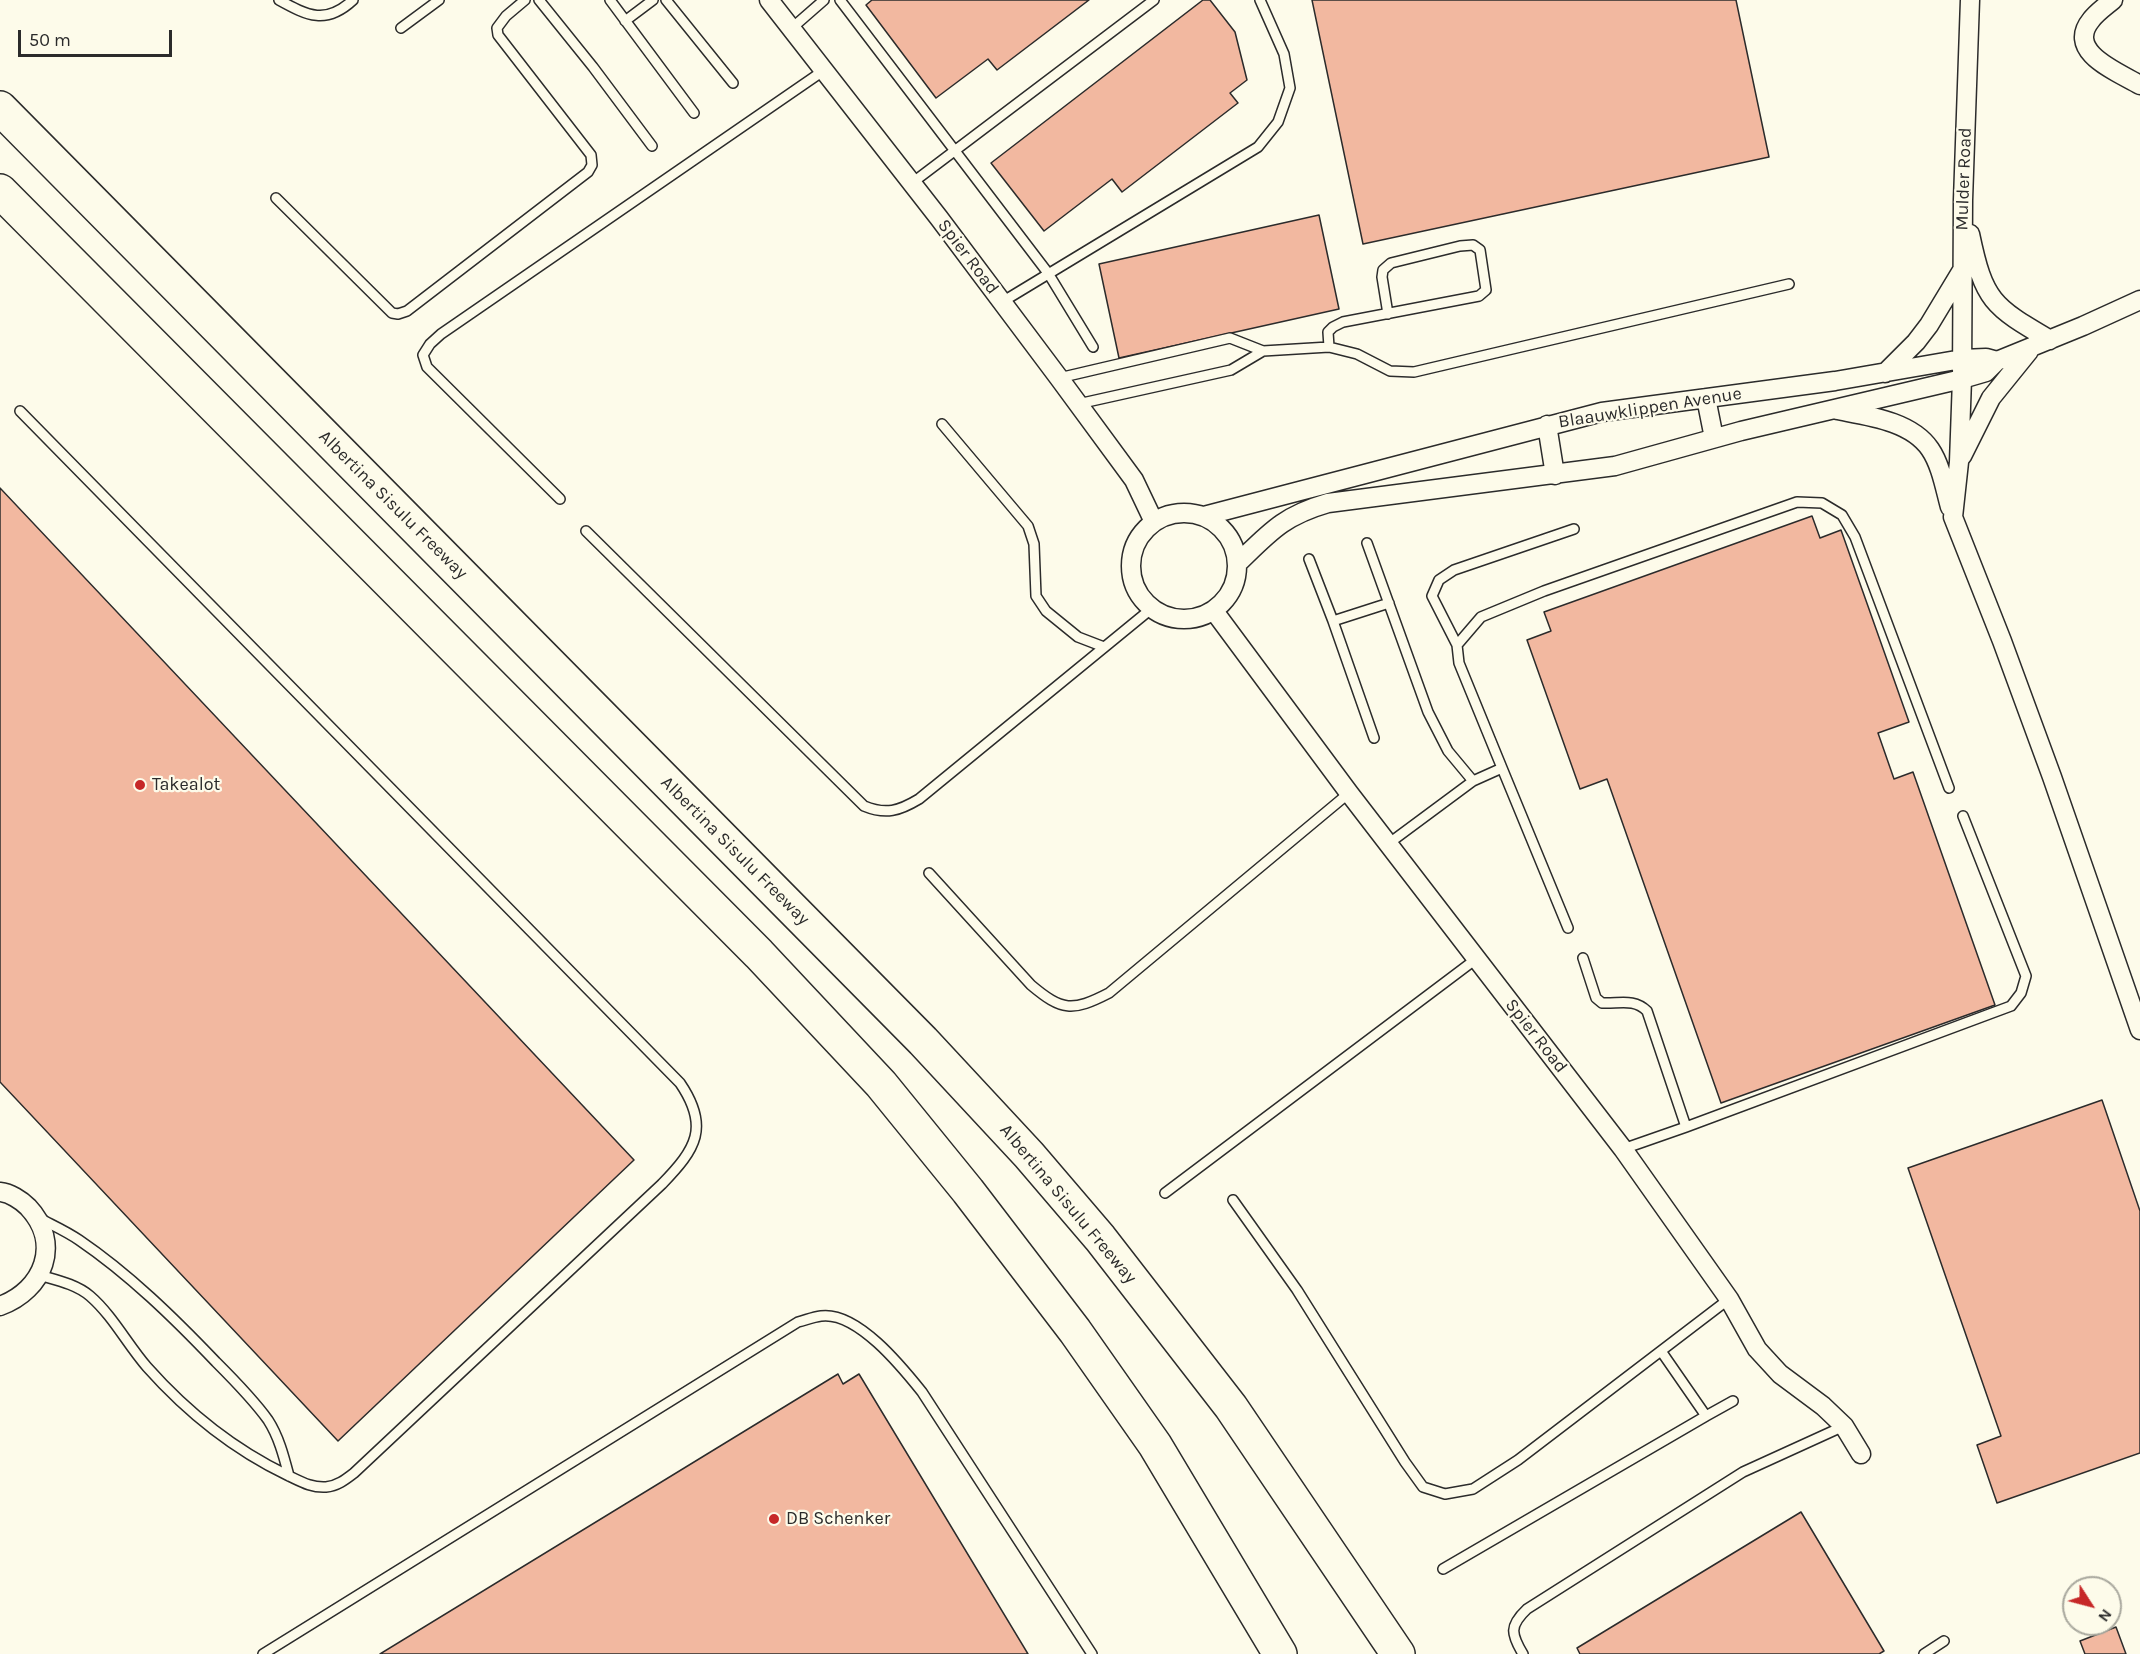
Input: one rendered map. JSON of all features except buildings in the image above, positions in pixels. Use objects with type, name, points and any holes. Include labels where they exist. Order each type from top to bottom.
[{"type":"highway","name":"Albertina Sisulu Freeway","points":[[0,108],[923,1041],[1029,1155],[1100,1238],[1231,1407],[1398,1654]]},
{"type":"highway","points":[[0,191],[710,904],[881,1084],[968,1191],[1054,1303],[1129,1407],[1155,1445],[1280,1654]]},
{"type":"street","name":"Spier Road","points":[[769,0],[912,183],[1059,378],[1134,480],[1154,522]]},
{"type":"street","name":"Mulder Road","points":[[1953,517],[1959,462],[1962,379],[1963,200],[1970,0]]},
{"type":"street","points":[[2112,0],[2090,20],[2083,35],[2086,47],[2094,58],[2140,85]]},
{"type":"street","points":[[1963,200],[1977,269],[1994,302],[2011,317],[2050,340]]},
{"type":"street","points":[[1885,373],[1929,326],[1962,270]]},
{"type":"street","name":"Blaauwklippen Avenue","points":[[1238,563],[1281,522],[1304,510],[1328,503],[1615,466],[1713,438],[1986,372],[1996,361],[2140,300]]},
{"type":"street","points":[[1959,462],[1991,398],[2032,347]]},
{"type":"street","name":"Blaauwklippen Avenue","points":[[1204,516],[1602,412],[1885,373],[1962,359],[1986,358],[1996,361]]},
{"type":"street","points":[[1706,398],[1713,438]]},
{"type":"street","points":[[1830,409],[1894,424],[1914,434],[1930,449],[1939,468],[1953,517],[2052,777],[2140,1030]]},
{"type":"street","points":[[1547,425],[1555,475]]},
{"type":"street","points":[[1187,513],[1204,516],[1228,535],[1235,548],[1238,563],[1237,577],[1224,602],[1214,611],[1198,618],[1182,620],[1165,617],[1151,609],[1139,597],[1132,581],[1131,564],[1134,548],[1142,533],[1154,522],[1170,514],[1187,513]]},
{"type":"street","name":"Spier Road","points":[[1214,611],[1349,793],[1623,1149],[1729,1299],[1757,1349],[1780,1374],[1823,1406],[1844,1426],[1861,1454]]},
{"type":"street","points":[[0,1192],[23,1202],[37,1216],[44,1235],[45,1255],[39,1275],[29,1289],[15,1300],[0,1306]]},
{"type":"lane","points":[[279,0],[311,15],[324,16],[337,13],[353,0]]},
{"type":"lane","points":[[401,28],[439,0]]},
{"type":"lane","points":[[276,198],[392,313],[398,314],[588,172],[592,165],[591,155],[498,35],[497,28],[501,21],[525,0]]},
{"type":"lane","points":[[539,0],[652,146]]},
{"type":"lane","points":[[610,0],[694,113]]},
{"type":"lane","points":[[625,21],[653,0]]},
{"type":"lane","points":[[666,0],[734,83]]},
{"type":"lane","points":[[792,28],[825,0]]},
{"type":"lane","points":[[840,0],[1048,273],[1093,347]]},
{"type":"lane","points":[[912,183],[1154,0]]},
{"type":"lane","points":[[1002,302],[1258,147],[1278,122],[1290,88],[1284,54],[1260,0]]},
{"type":"lane","points":[[560,499],[428,367],[423,355],[430,344],[441,334],[823,71]]},
{"type":"lane","points":[[1329,347],[1328,332],[1343,322],[1389,314],[1479,296],[1486,290],[1480,250],[1473,245],[1460,246],[1391,263],[1383,270],[1382,277],[1389,314]]},
{"type":"lane","points":[[1059,378],[1230,338],[1263,351],[1329,347],[1357,354],[1390,371],[1414,372],[1789,284]]},
{"type":"lane","points":[[1078,404],[1231,370],[1263,351]]},
{"type":"lane","points":[[20,411],[680,1083],[690,1097],[697,1115],[697,1130],[691,1147],[680,1165],[354,1473],[340,1483],[325,1487],[309,1486],[259,1461],[231,1443],[203,1422],[147,1366],[106,1311],[88,1294],[68,1284],[39,1275]]},
{"type":"lane","points":[[942,424],[1028,526],[1034,544],[1036,596],[1046,610],[1078,637],[1104,647]]},
{"type":"lane","points":[[1456,645],[1481,617],[1544,591],[1797,502],[1822,503],[1842,515],[1855,537],[1948,789]]},
{"type":"lane","points":[[1568,928],[1459,663],[1456,645],[1432,596],[1439,580],[1454,570],[1574,529]]},
{"type":"lane","points":[[586,531],[864,806],[877,812],[892,811],[907,806],[919,798],[1151,609]]},
{"type":"lane","points":[[1367,543],[1428,712],[1448,751],[1473,781]]},
{"type":"lane","points":[[1309,559],[1374,738]]},
{"type":"lane","points":[[1332,621],[1389,603]]},
{"type":"lane","points":[[1388,844],[1473,781],[1502,768]]},
{"type":"lane","points":[[929,873],[1031,985],[1061,1006],[1077,1006],[1109,993],[1349,793]]},
{"type":"lane","points":[[1623,1149],[1686,1128],[2011,1006],[2021,993],[2026,976],[1963,816]]},
{"type":"lane","points":[[1583,958],[1596,998],[1602,1003],[1634,1002],[1647,1011],[1686,1128]]},
{"type":"lane","points":[[1165,1192],[1476,959]]},
{"type":"lane","points":[[1233,1200],[1297,1290],[1423,1487],[1445,1494],[1473,1489],[1518,1460],[1729,1299]]},
{"type":"lane","points":[[37,1216],[78,1240],[118,1270],[162,1308],[245,1391],[269,1421],[279,1442],[289,1476]]},
{"type":"lane","points":[[262,1654],[798,1322],[823,1315],[846,1321],[876,1341],[899,1362],[922,1392],[1092,1654]]},
{"type":"lane","points":[[1661,1351],[1706,1416]]},
{"type":"lane","points":[[1443,1569],[1733,1401]]},
{"type":"lane","points":[[1522,1654],[1512,1632],[1514,1624],[1527,1609],[1743,1472],[1844,1426]]},
{"type":"lane","points":[[1924,1654],[1944,1641]]},
{"type":"place","name":"Takealot","points":[[140,785]]},
{"type":"place","name":"DB Schenker","points":[[774,1519]]}]
